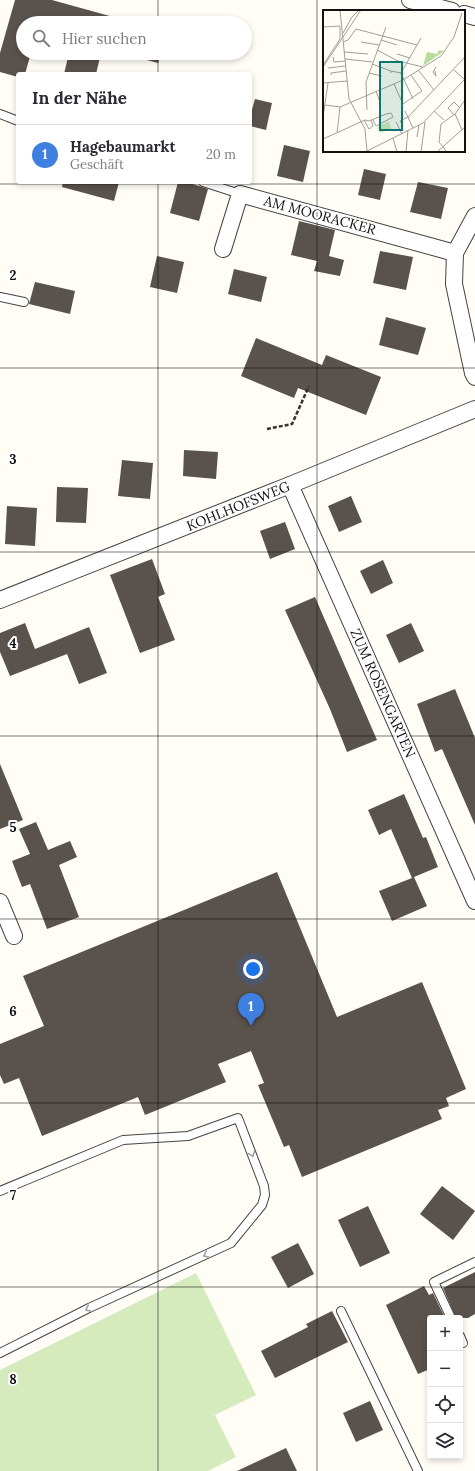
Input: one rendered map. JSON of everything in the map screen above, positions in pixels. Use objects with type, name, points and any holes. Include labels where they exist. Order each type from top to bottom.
[{"type":"street","points":[[410,0],[448,10]]},
{"type":"street","points":[[465,14],[475,17]]},
{"type":"street","points":[[223,249],[240,194]]},
{"type":"street","name":"AM MOORACKER","points":[[240,194],[455,253]]},
{"type":"street","points":[[475,216],[455,253],[454,284],[475,377]]},
{"type":"street","name":"KOHLHOFSWEG","points":[[0,600],[290,485],[475,409]]},
{"type":"street","name":"ZUM ROSENGARTEN","points":[[290,485],[475,901]]},
{"type":"street","points":[[0,902],[14,936]]},
{"type":"lane","points":[[0,114],[16,120]]},
{"type":"lane","points":[[209,184],[240,194]]},
{"type":"lane","points":[[0,297],[24,302]]},
{"type":"lane","points":[[0,1191],[123,1140],[188,1136],[238,1118],[264,1186],[265,1195],[262,1205],[231,1243],[89,1308],[0,1353]]},
{"type":"lane","points":[[450,1315],[434,1282],[475,1262]]},
{"type":"lane","points":[[341,1311],[418,1471]]},
{"type":"path","points":[[267,429],[292,424],[309,386]]},
{"type":"green space","points":[[196,1273],[256,1395],[215,1415],[236,1457],[208,1471],[0,1471],[0,1370]]},
{"type":"building","points":[[15,0],[52,0],[110,16],[16,16],[16,60],[29,60],[26,72],[16,72],[16,76],[0,72],[0,53]]},
{"type":"building","points":[[67,60],[99,60],[96,72],[64,72]]},
{"type":"building","points":[[147,60],[159,60],[158,63]]},
{"type":"building","points":[[255,99],[272,103],[266,130],[252,126],[252,110]]},
{"type":"building","points":[[284,145],[310,151],[303,182],[277,176]]},
{"type":"building","points":[[364,169],[386,174],[380,200],[358,195]]},
{"type":"building","points":[[418,182],[448,188],[441,219],[410,212]]},
{"type":"building","points":[[63,184],[118,184],[114,201],[62,187]]},
{"type":"building","points":[[177,184],[193,184],[208,189],[199,221],[170,213]]},
{"type":"building","points":[[299,221],[335,230],[329,256],[344,260],[340,276],[314,271],[317,261],[291,255]]},
{"type":"building","points":[[380,251],[413,257],[406,290],[373,283]]},
{"type":"building","points":[[157,256],[184,262],[177,293],[150,287]]},
{"type":"building","points":[[234,269],[267,277],[261,302],[228,294]]},
{"type":"building","points":[[35,282],[75,291],[70,314],[29,304]]},
{"type":"building","points":[[386,317],[426,328],[418,355],[379,345]]},
{"type":"building","points":[[256,338],[322,365],[326,355],[381,377],[366,415],[298,388],[294,398],[241,376]]},
{"type":"building","points":[[184,450],[218,452],[216,479],[183,476]]},
{"type":"building","points":[[122,460],[153,463],[150,499],[118,496]]},
{"type":"building","points":[[57,487],[88,488],[86,523],[56,522]]},
{"type":"building","points":[[351,496],[362,522],[339,532],[328,506]]},
{"type":"building","points":[[7,506],[37,508],[35,546],[5,544]]},
{"type":"building","points":[[285,522],[295,549],[270,559],[260,531]]},
{"type":"building","points":[[152,559],[165,594],[158,597],[175,640],[140,653],[110,575]]},
{"type":"building","points":[[383,560],[393,583],[371,594],[360,571]]},
{"type":"building","points":[[315,597],[377,740],[347,752],[330,709],[285,610]]},
{"type":"building","points":[[25,623],[35,649],[89,627],[107,673],[79,684],[67,654],[10,676],[0,652],[0,633]]},
{"type":"building","points":[[411,623],[424,651],[399,663],[386,635]]},
{"type":"building","points":[[455,689],[475,738],[475,825],[442,749],[435,752],[417,704]]},
{"type":"building","points":[[0,764],[23,820],[0,829]]},
{"type":"building","points":[[404,794],[423,838],[426,837],[438,867],[414,877],[427,906],[392,921],[379,891],[412,878],[391,829],[379,835],[368,810]]},
{"type":"building","points":[[36,822],[48,850],[70,841],[77,857],[59,865],[79,917],[47,929],[30,884],[22,887],[12,861],[30,854],[19,829]]},
{"type":"building","points":[[277,872],[337,1017],[422,982],[466,1089],[446,1098],[449,1106],[438,1110],[442,1119],[302,1177],[289,1145],[284,1147],[258,1085],[264,1083],[251,1051],[218,1064],[226,1082],[145,1115],[138,1097],[42,1136],[19,1078],[4,1084],[0,1075],[0,1044],[44,1026],[23,976]]},
{"type":"building","points":[[442,1186],[475,1211],[453,1240],[420,1214]]},
{"type":"building","points":[[368,1206],[390,1253],[360,1267],[338,1220]]},
{"type":"building","points":[[298,1243],[314,1274],[288,1288],[271,1257]]},
{"type":"building","points":[[475,1272],[475,1314],[468,1318],[463,1318],[463,1315],[455,1315],[443,1288]]},
{"type":"building","points":[[424,1286],[429,1295],[433,1293],[444,1315],[427,1315],[427,1370],[418,1374],[386,1305]]},
{"type":"building","points":[[332,1311],[348,1342],[275,1378],[261,1351],[308,1327],[306,1324]]},
{"type":"building","points":[[370,1401],[383,1430],[356,1442],[343,1413]]},
{"type":"building","points":[[286,1448],[297,1471],[237,1471]]},
{"type":"place","name":"Hagebaumarkt","points":[[251,1026]]}]
